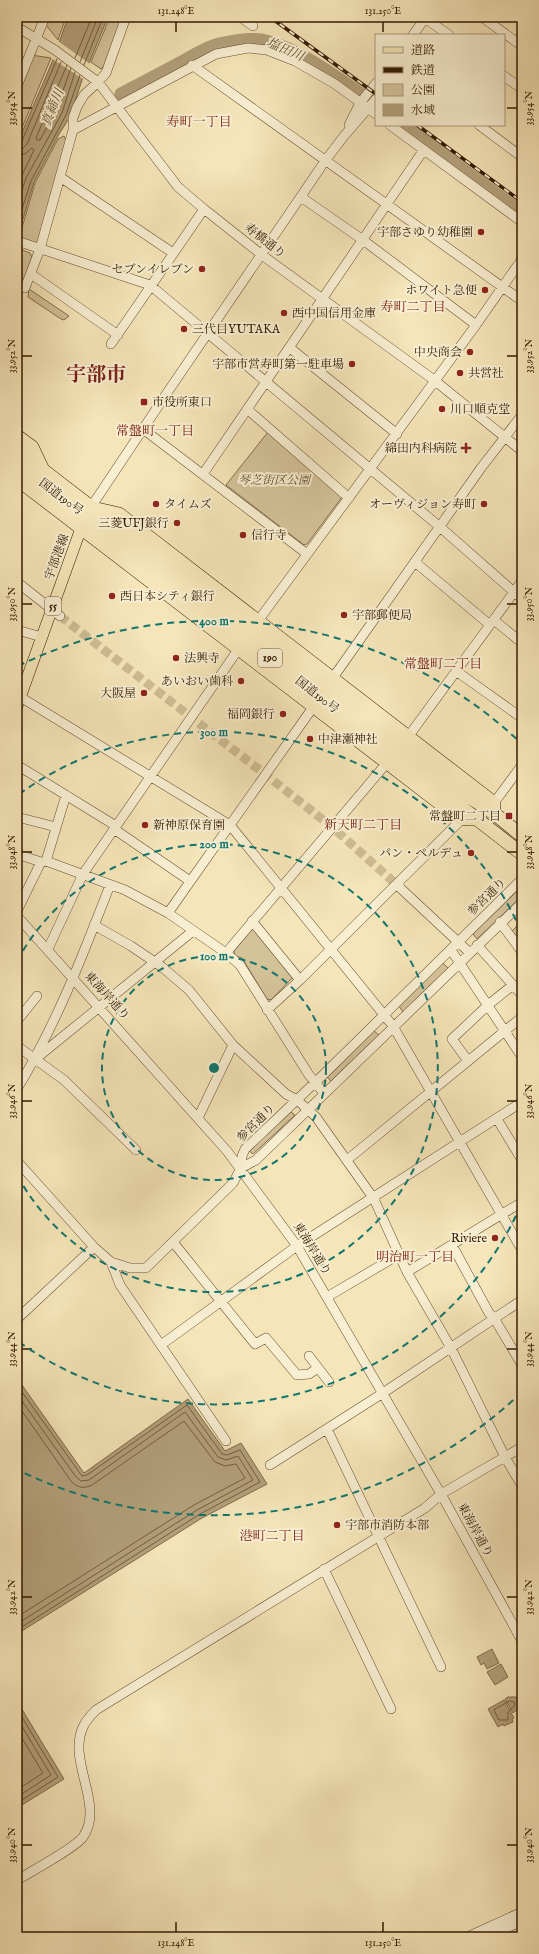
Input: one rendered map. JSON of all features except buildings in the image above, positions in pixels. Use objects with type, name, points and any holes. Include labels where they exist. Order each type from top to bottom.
[{"type":"highway","points":[[17,436],[32,447],[43,470]]},
{"type":"highway","name":"国道190号","points":[[17,450],[43,470],[86,517]]},
{"type":"highway","name":"国道190号","points":[[17,463],[86,517],[249,635],[397,750],[480,804],[494,809],[522,836]]},
{"type":"highway","points":[[17,479],[86,517],[249,635],[397,750],[494,809]]},
{"type":"highway","name":"国道190号","points":[[397,750],[462,813],[477,818],[522,854]]},
{"type":"main road","name":"宇部港線","points":[[18,699],[42,637],[56,613],[86,517]]},
{"type":"street","points":[[17,86],[45,17]]},
{"type":"street","points":[[26,288],[40,249],[73,130],[73,118],[77,107],[84,95],[106,73],[126,17]]},
{"type":"street","points":[[240,17],[253,26]]},
{"type":"street","points":[[414,34],[426,17],[448,34]]},
{"type":"street","points":[[482,17],[522,46]]},
{"type":"street","name":"寿橋通り","points":[[17,27],[55,50],[98,82],[178,187],[204,209],[262,255],[434,380],[522,451]]},
{"type":"street","points":[[73,130],[192,65],[216,54],[248,48],[267,50],[295,61],[373,105],[344,136]]},
{"type":"street","points":[[192,65],[522,301]]},
{"type":"street","points":[[505,77],[522,89]]},
{"type":"street","points":[[86,517],[208,333],[344,136],[363,99],[375,83]]},
{"type":"street","points":[[391,126],[423,151],[522,222]]},
{"type":"street","points":[[480,126],[522,157]]},
{"type":"street","points":[[203,474],[423,151]]},
{"type":"street","points":[[60,177],[173,253]]},
{"type":"street","points":[[301,197],[363,240],[476,325]]},
{"type":"street","points":[[111,344],[150,285],[204,209]]},
{"type":"street","points":[[18,242],[150,285],[440,527],[522,599]]},
{"type":"street","points":[[48,949],[83,874],[115,827],[307,554],[476,325],[522,259]]},
{"type":"street","points":[[31,274],[118,335]]},
{"type":"street","points":[[290,348],[396,434]]},
{"type":"street","points":[[247,409],[349,498]]},
{"type":"street","points":[[168,912],[481,468],[522,415]]},
{"type":"street","points":[[143,429],[307,554]]},
{"type":"street","points":[[415,562],[492,622],[522,643]]},
{"type":"street","points":[[226,953],[397,750],[522,581]]},
{"type":"street","points":[[17,582],[56,613]]},
{"type":"street","points":[[17,630],[42,637]]},
{"type":"street","points":[[456,671],[522,718]]},
{"type":"street","points":[[18,699],[151,776],[230,825],[393,1026],[522,1250]]},
{"type":"street","points":[[17,764],[66,794],[115,827],[190,882]]},
{"type":"street","points":[[494,809],[522,764]]},
{"type":"street","points":[[17,911],[44,861],[66,794]]},
{"type":"street","points":[[267,1010],[300,980],[397,885],[462,813]]},
{"type":"street","points":[[17,817],[56,826]]},
{"type":"street","points":[[17,854],[44,861],[125,890],[168,912],[226,953],[240,965],[267,1010],[315,1083],[324,1093]]},
{"type":"street","name":"参宮通り","points":[[241,1168],[242,1156],[245,1148],[315,1083],[522,879]]},
{"type":"street","points":[[17,1089],[36,1058],[74,978],[110,885]]},
{"type":"street","points":[[397,885],[459,941],[470,953]]},
{"type":"street","points":[[17,1161],[94,1247],[111,1262],[130,1268],[146,1268],[233,1183],[241,1168],[256,1160],[393,1026],[460,963],[500,922],[522,903]]},
{"type":"street","name":"東海岸通り","points":[[17,916],[100,1007],[241,1168],[297,1246],[518,1626],[522,1641]]},
{"type":"street","points":[[252,921],[300,980]]},
{"type":"street","points":[[500,922],[522,952]]},
{"type":"street","points":[[94,925],[131,946],[162,967],[190,990],[233,1045],[286,1094],[297,1100],[316,1117],[374,1199],[408,1272],[451,1348],[505,1457],[522,1486]]},
{"type":"street","points":[[36,1058],[193,931]]},
{"type":"street","points":[[477,945],[522,995]]},
{"type":"street","points":[[451,950],[522,1057]]},
{"type":"street","points":[[468,1061],[452,1039],[512,985]]},
{"type":"street","points":[[17,1021],[37,996]]},
{"type":"street","points":[[347,1160],[522,1017]]},
{"type":"street","points":[[198,1118],[233,1045]]},
{"type":"street","points":[[17,1046],[36,1058],[64,1080],[136,1150]]},
{"type":"street","points":[[161,1345],[297,1246],[460,1144],[522,1102]]},
{"type":"street","points":[[497,1119],[522,1160]]},
{"type":"street","points":[[408,1272],[502,1216],[522,1202]]},
{"type":"street","points":[[173,1242],[255,1344],[266,1338],[297,1375],[309,1374],[318,1368]]},
{"type":"street","points":[[452,1245],[489,1313],[494,1318],[522,1365]]},
{"type":"street","points":[[17,1319],[94,1247]]},
{"type":"street","points":[[327,1297],[400,1254]]},
{"type":"street","points":[[111,1262],[120,1285],[226,1441]]},
{"type":"street","points":[[270,1465],[383,1393],[522,1300]]},
{"type":"street","points":[[309,1356],[329,1382]]},
{"type":"street","points":[[327,1429],[441,1666]]},
{"type":"street","points":[[17,1880],[71,1847],[83,1837],[88,1827],[90,1817],[89,1803],[79,1745],[83,1725],[96,1710],[425,1508],[441,1494],[522,1447]]},
{"type":"street","points":[[324,1569],[391,1709]]},
{"type":"street","points":[[467,1937],[522,1912]]},
{"type":"street","points":[[487,1937],[522,1921]]},
{"type":"green space","points":[[49,17],[66,17],[58,40],[46,25]]},
{"type":"green space","points":[[110,17],[122,17],[104,66],[101,69],[91,62]]},
{"type":"green space","points":[[31,55],[51,58],[17,140],[17,93]]},
{"type":"green space","points":[[64,136],[66,140],[39,241],[33,244],[19,238],[35,183],[58,139]]},
{"type":"green space","points":[[17,248],[30,253],[32,257],[17,299]]},
{"type":"green space","points":[[29,289],[69,316],[64,320],[61,319],[28,297]]},
{"type":"green space","name":"琴芝街区公園","points":[[268,432],[342,497],[307,544],[304,545],[226,485]]},
{"type":"green space","points":[[516,892],[521,897],[477,939],[473,934]]},
{"type":"green space","points":[[522,921],[522,949],[512,931]]},
{"type":"green space","points":[[253,928],[294,976],[271,1000],[267,999],[242,958],[235,956],[234,951]]},
{"type":"green space","points":[[443,963],[448,968],[403,1012],[399,1006]]},
{"type":"green space","points":[[374,1031],[379,1035],[331,1081],[326,1076]]},
{"type":"green space","points":[[291,1112],[295,1115],[253,1154],[249,1151]]},
{"type":"water","name":"真締川","points":[[68,17],[108,17],[82,80],[70,117],[59,134],[34,182],[17,239],[17,144],[53,60]]},
{"type":"water","points":[[17,1378],[84,1473],[188,1399],[225,1451],[241,1443],[267,1484],[202,1518],[17,1634]]},
{"type":"water","points":[[492,1649],[499,1663],[487,1669],[484,1663],[481,1665],[477,1657]]},
{"type":"water","points":[[501,1664],[508,1677],[495,1685],[487,1672]]},
{"type":"water","points":[[508,1697],[516,1697],[520,1704],[519,1708],[513,1713],[505,1699]]},
{"type":"water","points":[[504,1700],[514,1718],[512,1719],[513,1722],[504,1726],[503,1724],[498,1727],[488,1709]]},
{"type":"water","points":[[17,1701],[64,1779],[17,1808]]},
{"type":"pier","points":[[58,41],[90,64],[83,79],[51,58]]},
{"type":"waterway","name":"塩田川","points":[[121,94],[208,48],[234,41],[256,39],[275,44],[305,57],[375,104]]},
{"type":"waterway","name":"塩田川","points":[[404,126],[522,213]]},
{"type":"tunnel","points":[[60,616],[332,827],[397,885]]},
{"type":"railway","points":[[270,17],[375,93]]},
{"type":"railway","points":[[418,126],[522,202]]},
{"type":"place","name":"宇部さゆり幼稚園","points":[[481,232]]},
{"type":"place","name":"セブンイレブン","points":[[202,269]]},
{"type":"place","name":"ホワイト急便","points":[[485,290]]},
{"type":"place","name":"西中国信用金庫","points":[[284,313]]},
{"type":"place","name":"三代目YUTAKA","points":[[184,329]]},
{"type":"place","name":"中央商会","points":[[470,352]]},
{"type":"place","name":"宇部市営寿町第一駐車場","points":[[352,364]]},
{"type":"place","name":"共営社","points":[[460,373]]},
{"type":"place","name":"市役所東口","points":[[144,402]]},
{"type":"place","name":"川口順克堂","points":[[442,409]]},
{"type":"place","name":"綿田内科病院","points":[[466,448]]},
{"type":"place","name":"タイムズ","points":[[156,504]]},
{"type":"place","name":"オーヴィジョン寿町","points":[[484,504]]},
{"type":"place","name":"三菱UFJ銀行","points":[[177,523]]},
{"type":"place","name":"信行寺","points":[[243,535]]},
{"type":"place","name":"西日本シティ銀行","points":[[112,596]]},
{"type":"place","name":"宇部郵便局","points":[[344,615]]},
{"type":"place","name":"法興寺","points":[[176,658]]},
{"type":"place","name":"あいおい歯科","points":[[241,681]]},
{"type":"place","name":"大阪屋","points":[[144,693]]},
{"type":"place","name":"福岡銀行","points":[[283,714]]},
{"type":"place","name":"中津瀬神社","points":[[310,739]]},
{"type":"place","name":"常盤町二丁目","points":[[509,816]]},
{"type":"place","name":"新神原保育園","points":[[145,825]]},
{"type":"place","name":"パン・ペルデュ","points":[[471,853]]},
{"type":"place","name":"Riviere","points":[[495,1238]]},
{"type":"place","name":"宇部市消防本部","points":[[337,1525]]},
{"type":"district","name":"寿町一丁目","points":[[199,122]]},
{"type":"district","name":"寿町二丁目","points":[[413,307]]},
{"type":"district","name":"宇部市","points":[[96,375]]},
{"type":"district","name":"常盤町一丁目","points":[[155,431]]},
{"type":"district","name":"常盤町二丁目","points":[[443,664]]},
{"type":"district","name":"新天町二丁目","points":[[363,825]]},
{"type":"district","name":"明治町一丁目","points":[[415,1257]]},
{"type":"district","name":"港町二丁目","points":[[272,1536]]}]
